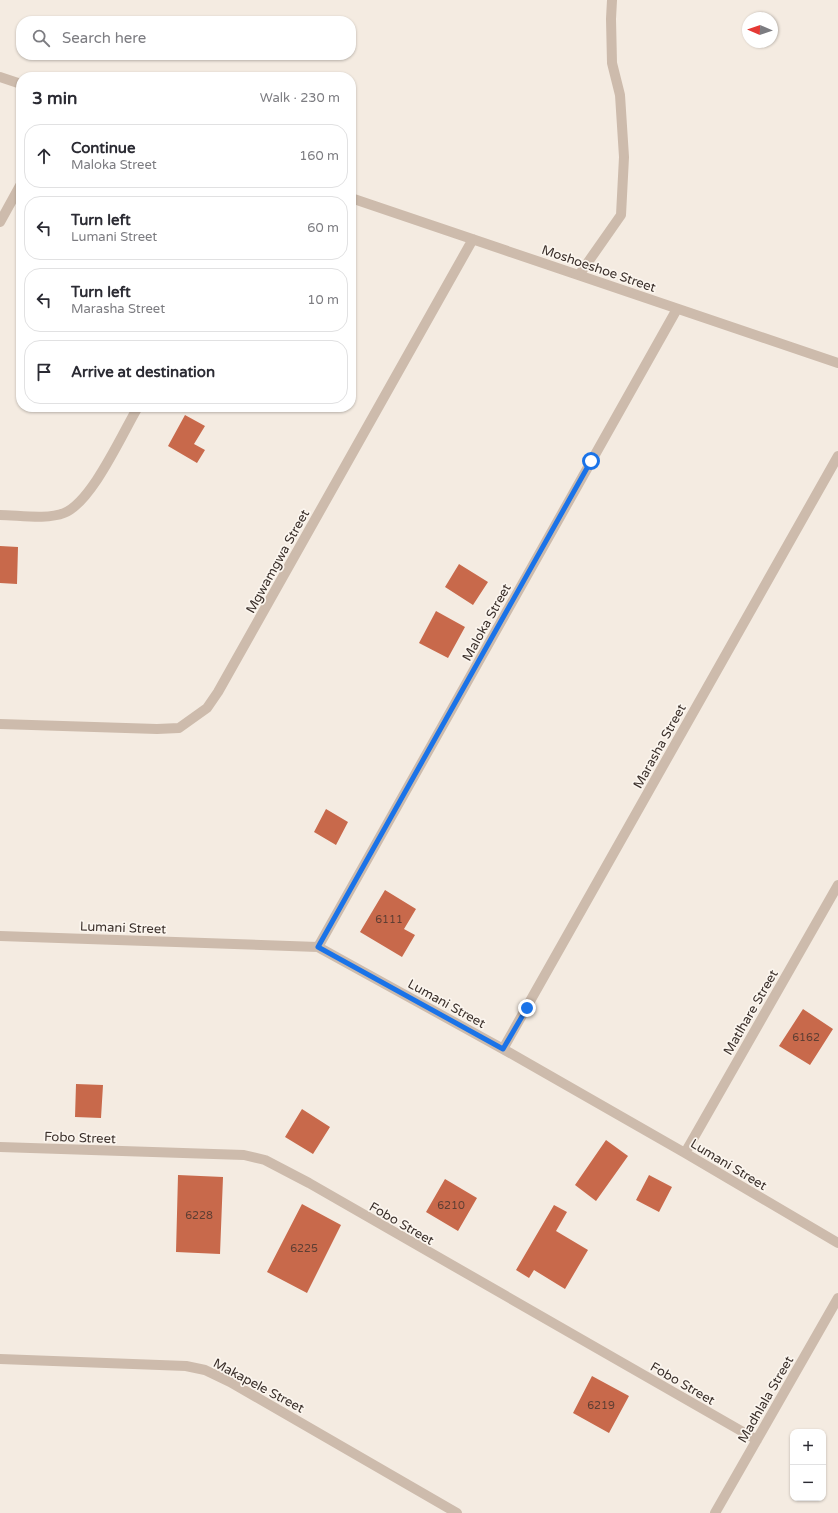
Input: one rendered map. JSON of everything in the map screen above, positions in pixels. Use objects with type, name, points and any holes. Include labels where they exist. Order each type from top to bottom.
[{"type":"street","points":[[579,275],[621,215],[624,157],[620,95],[612,63],[610,20],[612,0]]},
{"type":"street","points":[[0,77],[16,82]]},
{"type":"street","points":[[0,222],[16,193]]},
{"type":"street","name":"Moshoeshoe Street","points":[[356,200],[838,363]]},
{"type":"street","name":"Mgwamgwa Street","points":[[0,724],[157,729],[179,728],[206,708],[222,685],[473,239]]},
{"type":"street","name":"Maloka Street","points":[[318,947],[677,309]]},
{"type":"street","points":[[0,515],[51,516],[63,513],[73,508],[97,480],[135,412]]},
{"type":"street","name":"Marasha Street","points":[[503,1049],[838,456]]},
{"type":"street","name":"Matlhare Street","points":[[685,1153],[838,884]]},
{"type":"street","name":"Lumani Street","points":[[0,936],[318,947],[503,1049],[685,1153],[838,1243]]},
{"type":"street","name":"Fobo Street","points":[[0,1147],[244,1155],[265,1160],[309,1183],[757,1440]]},
{"type":"street","name":"Madhlala Street","points":[[715,1513],[838,1298]]},
{"type":"street","name":"Makapele Street","points":[[0,1359],[157,1364],[186,1366],[205,1370],[230,1382],[458,1513]]},
{"type":"building","points":[[185,415],[205,426],[194,444],[205,450],[197,463],[168,446]]},
{"type":"building","points":[[0,546],[18,547],[17,584],[0,583]]},
{"type":"building","points":[[459,564],[488,582],[473,605],[445,587]]},
{"type":"building","points":[[436,611],[465,627],[448,658],[419,643]]},
{"type":"building","points":[[326,809],[348,822],[336,845],[314,832]]},
{"type":"building","points":[[385,890],[416,909],[404,929],[415,935],[402,957],[360,932]]},
{"type":"building","points":[[803,1009],[833,1029],[810,1065],[779,1046]]},
{"type":"building","points":[[76,1084],[103,1085],[101,1118],[75,1117]]},
{"type":"building","points":[[302,1109],[330,1127],[313,1154],[285,1137]]},
{"type":"building","points":[[606,1140],[628,1156],[596,1201],[575,1185]]},
{"type":"building","points":[[178,1175],[223,1177],[220,1254],[176,1252]]},
{"type":"building","points":[[649,1175],[672,1187],[659,1212],[636,1200]]},
{"type":"building","points":[[445,1179],[477,1198],[458,1231],[426,1212]]},
{"type":"building","points":[[302,1204],[341,1225],[307,1293],[267,1272]]},
{"type":"building","points":[[554,1205],[567,1212],[556,1231],[588,1250],[565,1289],[534,1270],[529,1278],[516,1270]]},
{"type":"building","points":[[592,1376],[629,1396],[609,1433],[573,1413]]},
{"type":"route","points":[[527,1008],[503,1049],[318,947],[591,461]]}]
